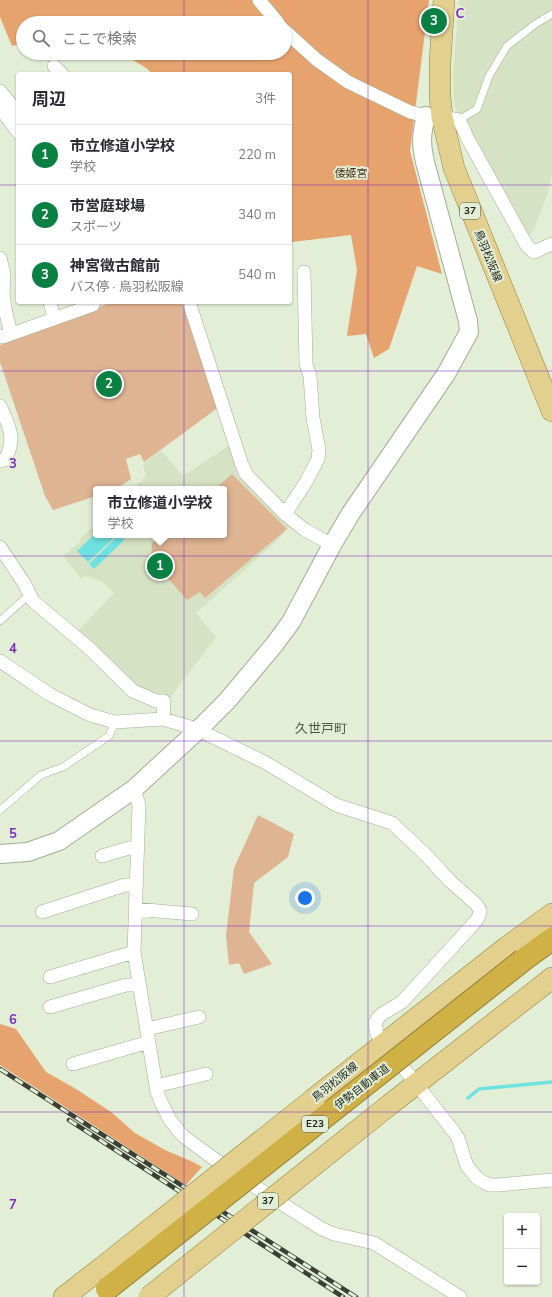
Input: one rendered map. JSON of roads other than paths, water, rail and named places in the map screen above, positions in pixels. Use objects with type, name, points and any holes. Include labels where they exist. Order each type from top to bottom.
[{"type":"highway","name":"伊勢自動車道","points":[[108,1295],[526,963],[552,939]]},
{"type":"highway","name":"伊勢自動車道","points":[[526,963],[552,950]]},
{"type":"main road","name":"鳥羽松阪線","points":[[444,0],[440,62],[440,96],[442,118],[454,168],[552,411]]},
{"type":"main road","name":"鳥羽松阪線","points":[[64,1297],[507,947],[552,914]]},
{"type":"main road","name":"37","points":[[149,1297],[416,1082],[552,978]]},
{"type":"street","points":[[259,0],[272,16]]},
{"type":"street","points":[[292,37],[317,60],[348,82],[398,107],[442,118],[469,141],[527,246],[534,252],[552,244]]},
{"type":"street","points":[[0,90],[16,110]]},
{"type":"street","points":[[0,108],[16,129]]},
{"type":"street","points":[[0,854],[28,852],[59,842],[134,789],[227,701],[274,645],[291,622],[332,545],[351,513],[446,374],[469,332],[468,321],[425,162],[422,134],[442,118]]},
{"type":"street","points":[[0,258],[4,274],[3,292],[6,335],[93,304]]},
{"type":"street","points":[[285,514],[306,482],[318,459],[310,376],[306,364],[304,272]]},
{"type":"street","points":[[50,304],[54,319]]},
{"type":"street","points":[[190,304],[242,466],[250,480],[285,514],[305,530],[332,545]]},
{"type":"street","points":[[0,406],[8,422],[12,440],[5,460],[0,461]]},
{"type":"street","points":[[0,547],[24,583],[28,595],[33,601],[89,648],[133,691],[156,700],[164,701],[163,719]]},
{"type":"street","points":[[0,661],[49,694],[90,715],[115,722],[163,719],[190,727]]},
{"type":"street","points":[[207,734],[266,763],[336,805],[392,824],[450,881],[476,904],[480,910],[476,921],[402,1002],[378,1018],[375,1023],[375,1028],[377,1034],[416,1082],[458,1138],[467,1166],[477,1178],[490,1184],[552,1180]]},
{"type":"street","points":[[134,789],[139,805],[134,952],[157,1092],[170,1120],[181,1134],[202,1151],[235,1174],[322,1229],[334,1234],[374,1243],[460,1297]]},
{"type":"street","points":[[102,856],[129,848],[138,848]]},
{"type":"street","points":[[42,912],[125,885],[136,885]]},
{"type":"street","points":[[135,909],[192,914]]},
{"type":"street","points":[[50,977],[134,952]]},
{"type":"street","points":[[50,1007],[126,986],[139,985]]},
{"type":"street","points":[[147,1029],[199,1017]]},
{"type":"street","points":[[73,1064],[149,1042]]},
{"type":"street","points":[[156,1086],[206,1074]]},
{"type":"lane","points":[[442,118],[477,109],[489,76],[507,46],[534,25],[552,14]]},
{"type":"lane","points":[[0,621],[28,595]]},
{"type":"lane","points":[[0,810],[42,775],[63,767],[108,736],[115,722]]},
{"type":"water","points":[[93,536],[93,538],[114,538],[88,562],[77,551]]},
{"type":"water","points":[[116,538],[122,538],[124,540],[94,569],[89,564]]},
{"type":"waterway","points":[[468,1098],[479,1089],[552,1082]]},
{"type":"railway","points":[[0,1069],[356,1297]]},
{"type":"railway","points":[[69,1120],[343,1297]]},
{"type":"place","name":"神宮徴古館前","points":[[434,21]]},
{"type":"place","name":"市営庭球場","points":[[109,384]]},
{"type":"place","name":"市立修道小学校","points":[[160,566]]},
{"type":"district","name":"久世戸町","points":[[321,729]]},
{"type":"park label","name":"倭姬宮","points":[[351,173]]}]
